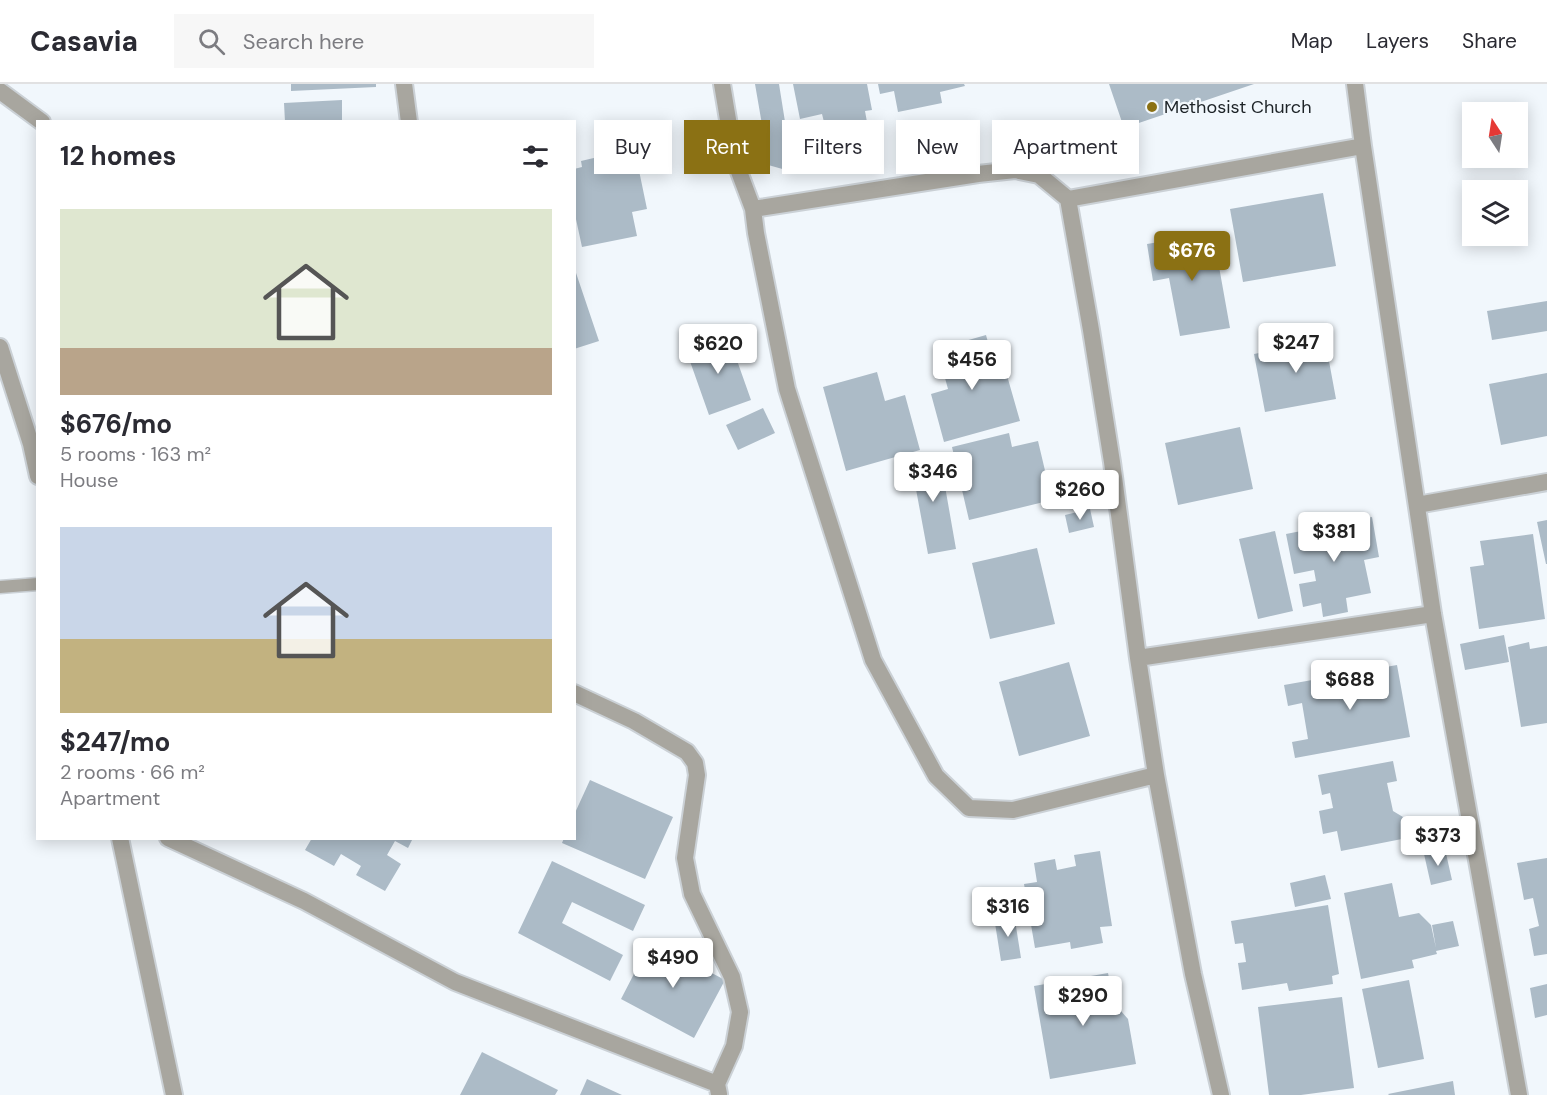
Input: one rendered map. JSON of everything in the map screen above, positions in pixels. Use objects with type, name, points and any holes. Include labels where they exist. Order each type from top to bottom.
[{"type":"street","points":[[404,84],[409,120]]},
{"type":"street","points":[[722,84],[735,161],[753,208],[787,389],[873,660],[936,776],[969,808],[1013,810],[1156,775]]},
{"type":"street","points":[[1355,84],[1433,614],[1519,1095]]},
{"type":"street","points":[[0,91],[39,120]]},
{"type":"street","points":[[1068,199],[1363,146]]},
{"type":"street","points":[[753,208],[1015,170],[1039,174],[1068,199],[1111,451],[1156,775],[1193,974],[1221,1095]]},
{"type":"street","points":[[0,347],[34,445],[36,460]]},
{"type":"street","points":[[1417,505],[1547,482]]},
{"type":"street","points":[[1138,658],[1433,614]]},
{"type":"street","points":[[172,840],[304,902],[455,982],[718,1089],[734,1046],[740,1012],[732,977],[692,894],[685,858],[697,775],[695,763],[687,752],[657,733],[576,694]]},
{"type":"street","points":[[120,840],[174,1095]]},
{"type":"lane","points":[[0,587],[36,584]]},
{"type":"building","points":[[291,84],[376,84],[376,87],[291,91]]},
{"type":"building","points":[[755,84],[779,84],[785,120],[782,120],[782,169],[770,165],[770,120],[761,120]]},
{"type":"building","points":[[793,84],[867,84],[872,110],[865,111],[867,120],[824,120],[822,114],[800,119]]},
{"type":"building","points":[[878,84],[964,84],[965,86],[940,92],[942,103],[898,112],[894,91],[880,94]]},
{"type":"building","name":"Methosist Church","points":[[1109,84],[1254,84],[1139,123],[1139,120],[1121,120]]},
{"type":"building","points":[[342,100],[342,120],[285,120],[284,103]]},
{"type":"building","points":[[594,158],[594,174],[640,174],[647,209],[632,212],[637,236],[582,247],[576,219],[576,168],[582,167],[581,161]]},
{"type":"building","points":[[1323,193],[1336,266],[1243,282],[1230,209]]},
{"type":"building","points":[[1213,233],[1230,328],[1180,336],[1169,278],[1153,281],[1147,244]]},
{"type":"building","points":[[576,273],[599,341],[576,348]]},
{"type":"building","points":[[1547,301],[1547,331],[1492,340],[1487,311]]},
{"type":"building","points":[[1324,334],[1336,399],[1265,412],[1254,354],[1285,348],[1284,342]]},
{"type":"building","points":[[728,335],[751,400],[709,415],[686,350]]},
{"type":"building","points":[[986,335],[997,375],[1006,372],[1020,421],[944,442],[931,394],[948,389],[937,349]]},
{"type":"building","points":[[877,372],[885,401],[905,395],[920,450],[846,471],[823,387]]},
{"type":"building","points":[[1547,373],[1547,436],[1501,445],[1489,384]]},
{"type":"building","points":[[763,408],[775,433],[738,450],[726,425]]},
{"type":"building","points":[[1240,427],[1253,489],[1178,505],[1165,443]]},
{"type":"building","points":[[1009,433],[1012,447],[1038,441],[1052,500],[969,520],[952,447]]},
{"type":"building","points":[[939,452],[956,549],[928,554],[910,457]]},
{"type":"building","points":[[1090,509],[1094,527],[1069,533],[1065,515]]},
{"type":"building","points":[[1372,517],[1379,557],[1364,560],[1371,593],[1346,598],[1348,612],[1323,617],[1321,603],[1303,607],[1299,584],[1316,581],[1314,570],[1294,574],[1286,534]]},
{"type":"building","points":[[1547,520],[1547,564],[1546,564],[1537,522]]},
{"type":"building","points":[[1275,531],[1293,611],[1258,619],[1239,539]]},
{"type":"building","points":[[1533,534],[1545,619],[1479,629],[1470,567],[1484,565],[1480,541]]},
{"type":"building","points":[[1037,548],[1055,624],[990,639],[972,563]]},
{"type":"building","points":[[1504,635],[1509,662],[1465,670],[1460,644]]},
{"type":"building","points":[[1529,642],[1530,649],[1547,646],[1547,723],[1521,727],[1508,647]]},
{"type":"building","points":[[1069,662],[1090,736],[1019,756],[999,682]]},
{"type":"building","points":[[1397,665],[1410,737],[1295,758],[1292,742],[1308,739],[1302,703],[1288,706],[1284,685]]},
{"type":"building","points":[[1393,761],[1397,781],[1387,783],[1393,811],[1403,817],[1407,838],[1341,851],[1337,831],[1323,834],[1319,811],[1333,808],[1330,793],[1322,795],[1318,775]]},
{"type":"building","points":[[590,780],[673,817],[645,879],[562,843],[563,840],[576,840],[576,811]]},
{"type":"building","points":[[311,840],[412,840],[408,848],[395,841],[387,855],[401,864],[385,891],[356,875],[361,866],[341,854],[334,866],[305,850]]},
{"type":"building","points":[[1445,849],[1452,880],[1431,885],[1424,854]]},
{"type":"building","points":[[1100,851],[1112,926],[1100,927],[1103,943],[1071,949],[1070,942],[1035,948],[1024,884],[1037,882],[1034,863],[1055,859],[1057,870],[1076,866],[1074,855]]},
{"type":"building","points":[[1547,858],[1547,954],[1534,956],[1529,929],[1539,926],[1533,898],[1524,900],[1517,863]]},
{"type":"building","points":[[552,861],[645,905],[633,931],[572,902],[562,923],[623,955],[610,981],[518,933]]},
{"type":"building","points":[[1325,875],[1331,899],[1295,907],[1290,883]]},
{"type":"building","points":[[1392,883],[1399,917],[1419,913],[1431,925],[1436,948],[1432,925],[1453,921],[1459,946],[1412,960],[1414,968],[1361,979],[1344,893]]},
{"type":"building","points":[[1328,905],[1339,974],[1332,976],[1333,984],[1289,991],[1287,983],[1242,990],[1238,963],[1246,962],[1243,943],[1235,944],[1231,921]]},
{"type":"building","points":[[1014,914],[1021,958],[1001,961],[994,917]]},
{"type":"building","points":[[651,941],[725,980],[694,1038],[621,999]]},
{"type":"building","points":[[1108,973],[1114,1003],[1128,1019],[1136,1064],[1050,1079],[1034,986]]},
{"type":"building","points":[[1409,980],[1424,1059],[1378,1068],[1362,989]]},
{"type":"building","points":[[1547,984],[1547,1015],[1535,1018],[1530,988]]},
{"type":"building","points":[[1342,997],[1354,1088],[1301,1095],[1269,1095],[1258,1007]]},
{"type":"building","points":[[482,1052],[558,1090],[555,1095],[460,1095]]},
{"type":"building","points":[[587,1079],[622,1095],[580,1095]]},
{"type":"building","points":[[1453,1081],[1455,1095],[1388,1094]]},
{"type":"place","name":"Methosist Church","points":[[1152,107]]}]
